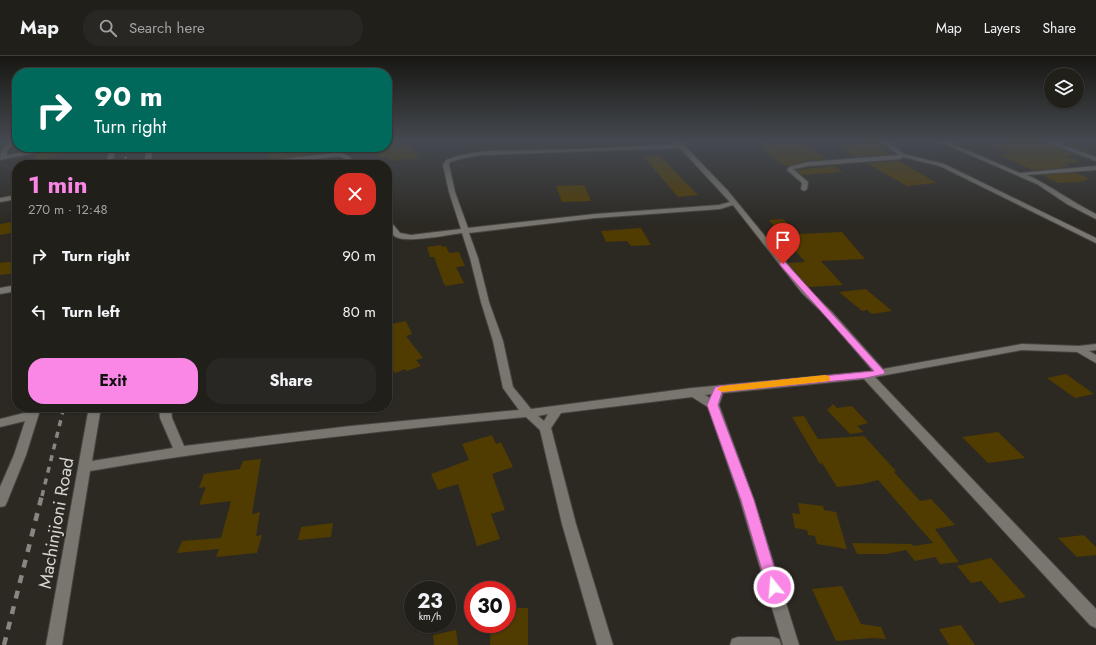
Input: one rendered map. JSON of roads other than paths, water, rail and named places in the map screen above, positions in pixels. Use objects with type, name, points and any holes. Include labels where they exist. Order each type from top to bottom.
[{"type":"street","points":[[447,169],[464,230],[474,258],[485,302],[498,341],[508,388],[528,412],[545,428],[569,524],[605,645]]},
{"type":"street","points":[[704,169],[726,192],[733,203],[801,285],[829,314],[880,372]]},
{"type":"street","points":[[790,169],[805,182],[804,189]]},
{"type":"street","points":[[951,169],[1096,241]]},
{"type":"street","points":[[1008,169],[1096,213]]},
{"type":"street","points":[[1020,174],[1077,169]]},
{"type":"street","points":[[0,200],[12,198]]},
{"type":"street","points":[[1064,198],[1073,205],[1096,217]]},
{"type":"street","points":[[392,229],[404,237],[595,216],[720,207],[733,203]]},
{"type":"street","points":[[720,207],[739,210]]},
{"type":"street","points":[[0,291],[12,289]]},
{"type":"street","points":[[86,467],[180,451],[351,430],[558,409],[719,389],[866,375],[1022,347],[1079,349],[1096,347]]},
{"type":"street","points":[[1079,349],[1096,360]]},
{"type":"street","points":[[866,375],[1096,620]]},
{"type":"street","points":[[712,405],[719,389]]},
{"type":"street","points":[[692,392],[712,405],[748,500],[791,645]]},
{"type":"street","points":[[545,428],[558,409]]},
{"type":"street","points":[[0,423],[30,412]]},
{"type":"street","points":[[0,502],[20,455],[33,412]]},
{"type":"street","name":"Machinjioni Road","points":[[54,645],[86,467],[94,412]]},
{"type":"street","points":[[166,412],[166,418],[180,451]]},
{"type":"street","points":[[738,645],[773,645]]},
{"type":"railway","points":[[42,496],[63,412]]},
{"type":"railway","points":[[4,645],[42,495]]}]
